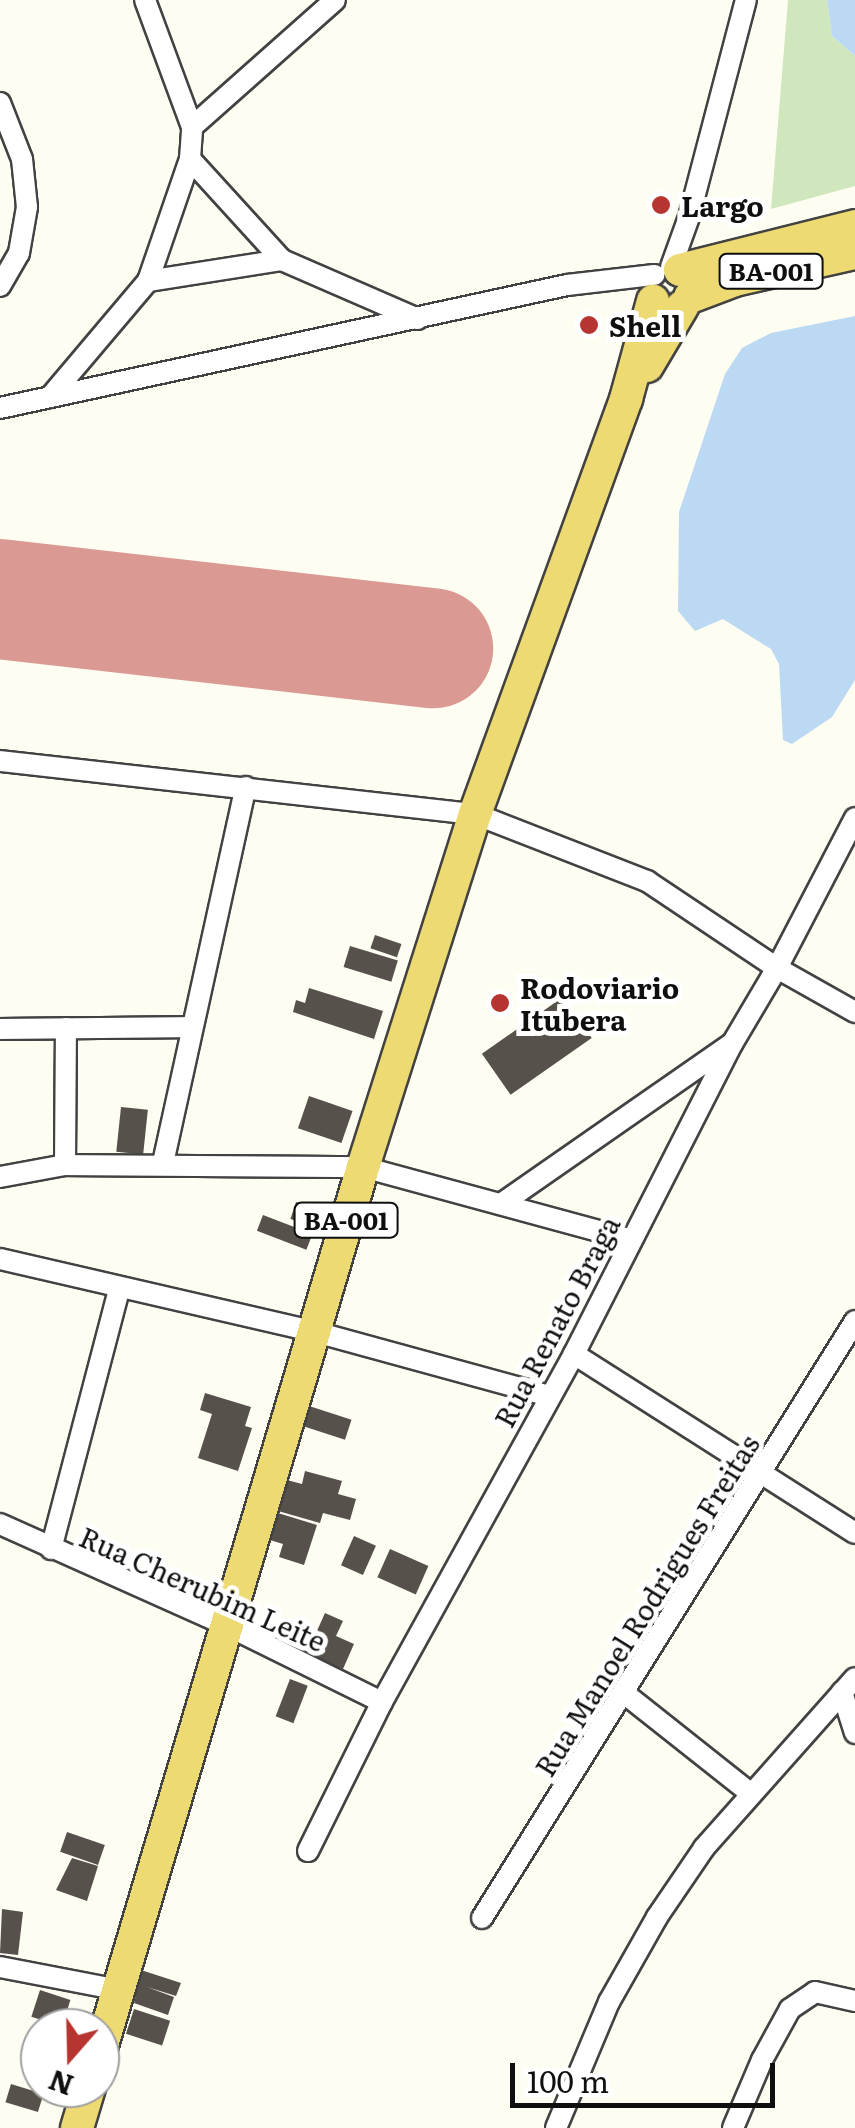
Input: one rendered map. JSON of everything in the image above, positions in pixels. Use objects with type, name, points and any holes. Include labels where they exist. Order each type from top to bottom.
[{"type":"main road","name":"BA-001","points":[[113,2008],[312,1331],[475,814],[626,399],[672,286],[855,226]]},
{"type":"main road","name":"BA-001","points":[[672,286],[735,280],[855,252]]},
{"type":"street","points":[[50,397],[148,281],[190,159],[192,127],[145,0]]},
{"type":"street","points":[[192,127],[335,0]]},
{"type":"street","points":[[0,408],[566,285],[672,286],[746,0]]},
{"type":"street","points":[[0,103],[22,159],[27,208],[20,253],[0,286]]},
{"type":"street","points":[[190,159],[282,260],[418,319]]},
{"type":"street","points":[[148,281],[282,260]]},
{"type":"street","points":[[0,762],[475,814],[647,881],[778,968],[855,1012]]},
{"type":"street","points":[[163,1164],[246,786]]},
{"type":"street","name":"Rua Renato Braga","points":[[308,1851],[382,1702],[574,1354],[732,1044],[778,968],[855,818]]},
{"type":"street","points":[[0,1028],[192,1027]]},
{"type":"street","points":[[65,1165],[66,1028]]},
{"type":"street","points":[[500,1204],[732,1044]]},
{"type":"street","points":[[0,1177],[65,1165],[363,1167],[631,1240]]},
{"type":"street","points":[[0,1259],[312,1331],[549,1396]]},
{"type":"street","points":[[50,1549],[119,1289]]},
{"type":"street","name":"Rua Manoel Rodrigues Freitas","points":[[482,1918],[762,1476],[855,1321]]},
{"type":"street","points":[[574,1354],[855,1533]]},
{"type":"street","name":"Rua Cherubim Leite","points":[[0,1524],[226,1625],[382,1702]]},
{"type":"street","points":[[849,1685],[855,1734]]},
{"type":"street","points":[[556,2128],[634,1953],[704,1848],[849,1685]]},
{"type":"street","points":[[624,1693],[750,1793]]},
{"type":"street","points":[[0,1966],[118,1990]]},
{"type":"street","points":[[734,2128],[762,2060],[790,2008],[815,1992],[855,2001]]},
{"type":"green space","points":[[788,0],[827,0],[832,36],[855,56],[855,186],[771,209]]},
{"type":"water","points":[[827,0],[855,0],[855,56],[832,36]]},
{"type":"water","points":[[855,316],[855,680],[832,717],[792,744],[783,740],[779,664],[771,649],[723,619],[695,631],[678,611],[679,512],[725,374],[742,348],[771,333]]},
{"type":"building","points":[[375,935],[401,944],[397,957],[370,948]]},
{"type":"building","points":[[350,946],[398,961],[391,982],[344,967]]},
{"type":"building","points":[[309,988],[383,1011],[374,1039],[293,1012],[296,1000],[305,1003]]},
{"type":"building","points":[[563,997],[592,1038],[511,1095],[482,1054]]},
{"type":"building","points":[[309,1096],[352,1111],[341,1143],[298,1128]]},
{"type":"building","points":[[121,1107],[148,1110],[143,1155],[116,1152]]},
{"type":"building","points":[[296,1202],[327,1212],[322,1229],[290,1219]]},
{"type":"building","points":[[263,1215],[312,1234],[306,1250],[257,1231]]},
{"type":"building","points":[[205,1393],[251,1407],[245,1426],[252,1428],[238,1471],[198,1458],[212,1414],[200,1410]]},
{"type":"building","points":[[303,1404],[352,1420],[345,1440],[297,1424]]},
{"type":"building","points":[[305,1471],[342,1481],[338,1494],[356,1499],[350,1520],[323,1513],[320,1523],[278,1511],[287,1480],[302,1484]]},
{"type":"building","points":[[278,1513],[317,1525],[304,1565],[279,1557],[283,1544],[270,1540]]},
{"type":"building","points":[[354,1536],[376,1546],[363,1575],[341,1565]]},
{"type":"building","points":[[390,1549],[428,1566],[416,1594],[377,1577]]},
{"type":"building","points":[[325,1613],[343,1621],[336,1636],[354,1644],[343,1669],[307,1653]]},
{"type":"building","points":[[290,1679],[308,1686],[293,1723],[276,1716]]},
{"type":"building","points":[[67,1832],[105,1845],[98,1865],[60,1852]]},
{"type":"building","points":[[72,1858],[98,1866],[87,1901],[56,1890]]},
{"type":"building","points":[[2,1909],[23,1912],[18,1955],[0,1953]]},
{"type":"building","points":[[141,1970],[181,1983],[176,1996],[147,1987],[174,1997],[168,2015],[134,2003]]},
{"type":"building","points":[[40,1990],[70,2000],[68,2008],[34,2008]]},
{"type":"building","points":[[134,2009],[170,2021],[162,2045],[126,2034]]},
{"type":"building","points":[[11,2084],[20,2087],[20,2107],[5,2102]]},
{"type":"runway","points":[[0,599],[433,648]]},
{"type":"place","name":"Largo","points":[[661,205]]},
{"type":"place","name":"Shell","points":[[589,325]]},
{"type":"place","name":"Rodoviario Itubera","points":[[500,1003]]}]
